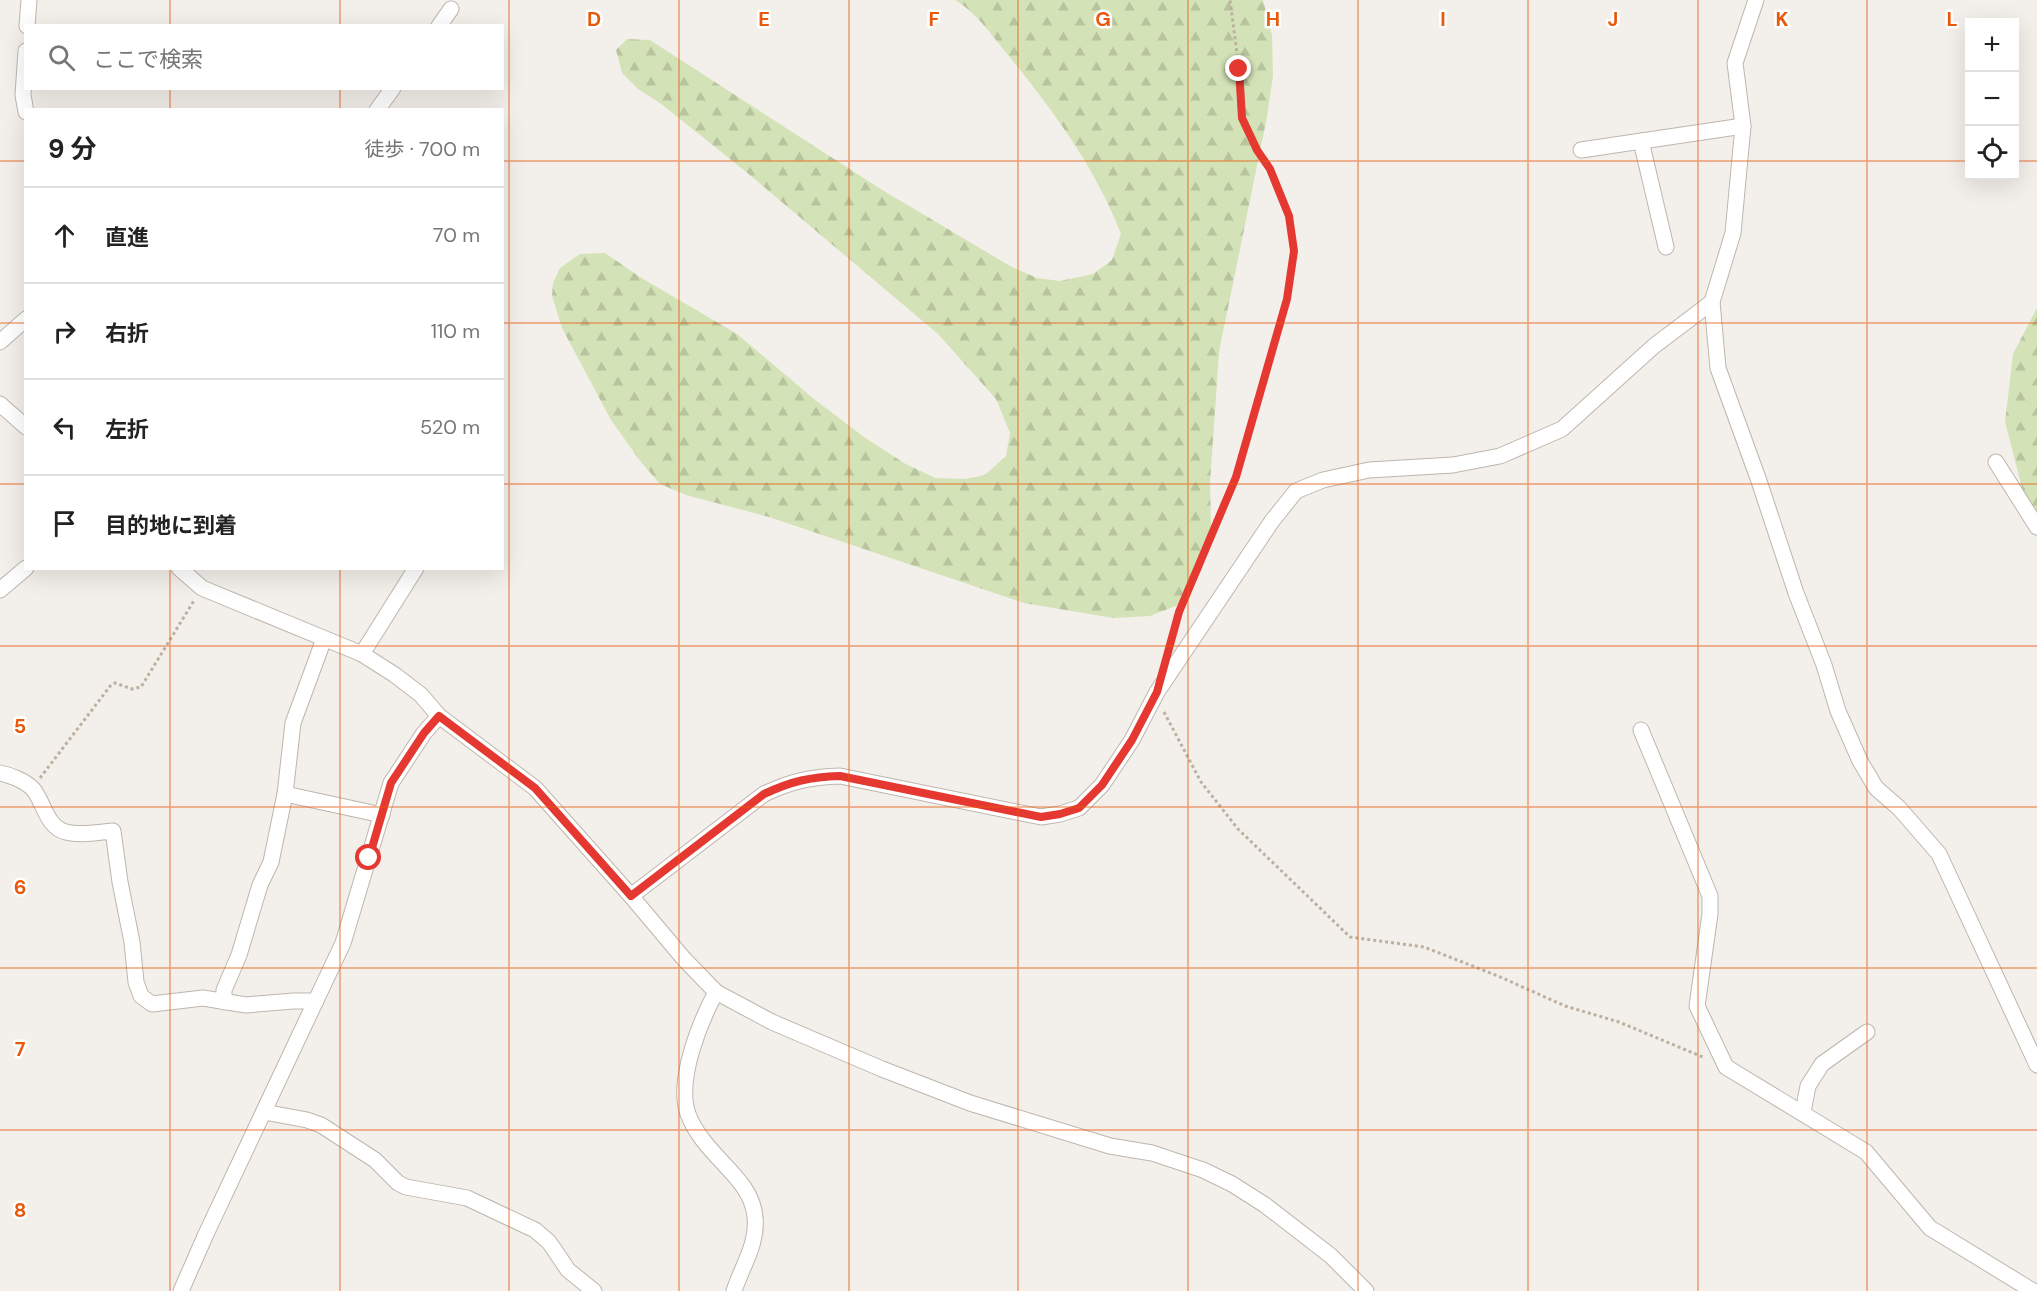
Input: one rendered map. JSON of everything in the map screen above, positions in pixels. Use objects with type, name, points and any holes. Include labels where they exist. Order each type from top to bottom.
[{"type":"street","points":[[27,24],[29,0]]},
{"type":"street","points":[[1756,0],[1735,63],[1743,126],[1733,233],[1712,302],[1718,368],[1842,721],[1876,788],[1907,817],[1939,855],[2037,1065]]},
{"type":"street","points":[[440,24],[451,9]]},
{"type":"street","points":[[24,73],[22,95],[25,108]]},
{"type":"street","points":[[378,108],[392,90]]},
{"type":"street","points":[[1581,150],[1743,126]]},
{"type":"street","points":[[1641,141],[1666,247]]},
{"type":"street","points":[[631,896],[764,794],[789,783],[813,777],[840,776],[1041,817],[1079,808],[1102,785],[1126,749],[1157,692],[1272,521],[1296,491],[1323,480],[1369,470],[1453,465],[1500,456],[1562,429],[1654,346],[1712,302]]},
{"type":"street","points":[[0,342],[24,321]]},
{"type":"street","points":[[0,404],[24,424]]},
{"type":"street","points":[[1996,462],[2037,527]]},
{"type":"street","points":[[0,590],[24,570]]},
{"type":"street","points":[[181,570],[202,588],[362,654],[421,695],[439,716],[535,788],[684,959],[717,992],[772,1022],[882,1069],[970,1103],[1110,1146],[1152,1153],[1203,1170],[1232,1184],[1265,1205],[1331,1256],[1366,1291]]},
{"type":"street","points":[[362,654],[415,570]]},
{"type":"street","points":[[224,1002],[224,990],[239,955],[261,885],[271,862],[285,794],[293,723],[324,639]]},
{"type":"street","points":[[181,1291],[343,943],[391,783],[403,762],[439,716]]},
{"type":"street","points":[[1641,730],[1710,896],[1710,914],[1697,1006],[1726,1067],[1866,1152],[1930,1228],[2033,1291]]},
{"type":"street","points":[[0,773],[32,788],[51,821],[59,829],[72,833],[113,831],[132,942],[136,982],[141,996],[152,1004],[203,998],[246,1005],[293,1000],[316,1001]]},
{"type":"street","points":[[285,794],[382,815]]},
{"type":"street","points":[[717,992],[698,1030],[685,1084],[684,1098],[688,1114],[706,1145],[742,1183],[751,1199],[755,1216],[755,1239],[734,1291]]},
{"type":"street","points":[[1803,1112],[1808,1086],[1822,1064],[1867,1032]]},
{"type":"street","points":[[264,1112],[321,1125],[375,1160],[398,1183],[406,1187],[467,1198],[536,1230],[549,1242],[568,1270],[594,1291]]},
{"type":"path","points":[[1170,646],[1179,612],[1236,477],[1287,299],[1294,251],[1289,216],[1270,169],[1257,150],[1242,118],[1239,69],[1230,0]]},
{"type":"path","points":[[32,788],[111,685],[119,684],[136,689],[141,687],[202,588]]},
{"type":"path","points":[[1157,692],[1167,721],[1201,782],[1238,829],[1350,937],[1424,947],[1498,976],[1565,1006],[1619,1022],[1726,1067]]},
{"type":"green space","points":[[955,0],[1263,0],[1272,35],[1273,76],[1267,117],[1219,352],[1210,483],[1211,528],[1202,569],[1178,605],[1150,616],[1113,618],[1024,603],[769,517],[686,495],[660,484],[611,420],[562,328],[552,296],[553,283],[560,268],[580,254],[605,253],[640,277],[737,334],[814,399],[864,437],[904,463],[935,478],[965,479],[985,475],[1006,456],[1010,433],[996,399],[938,334],[745,171],[660,103],[638,89],[622,73],[616,50],[627,39],[650,40],[879,188],[1010,266],[1037,278],[1060,281],[1093,274],[1112,260],[1121,234],[1099,186],[1057,119],[991,33],[978,18]]},
{"type":"green space","points":[[2037,308],[2037,538],[2005,422],[2013,354]]},
{"type":"route","points":[[369,858],[391,783],[403,762],[439,716],[535,788],[631,896],[764,794],[789,783],[813,777],[840,776],[1041,817],[1079,808],[1102,785],[1132,740],[1157,692],[1179,612],[1236,477],[1287,299],[1294,251],[1289,216],[1270,169],[1257,150],[1242,118],[1239,69]]}]
